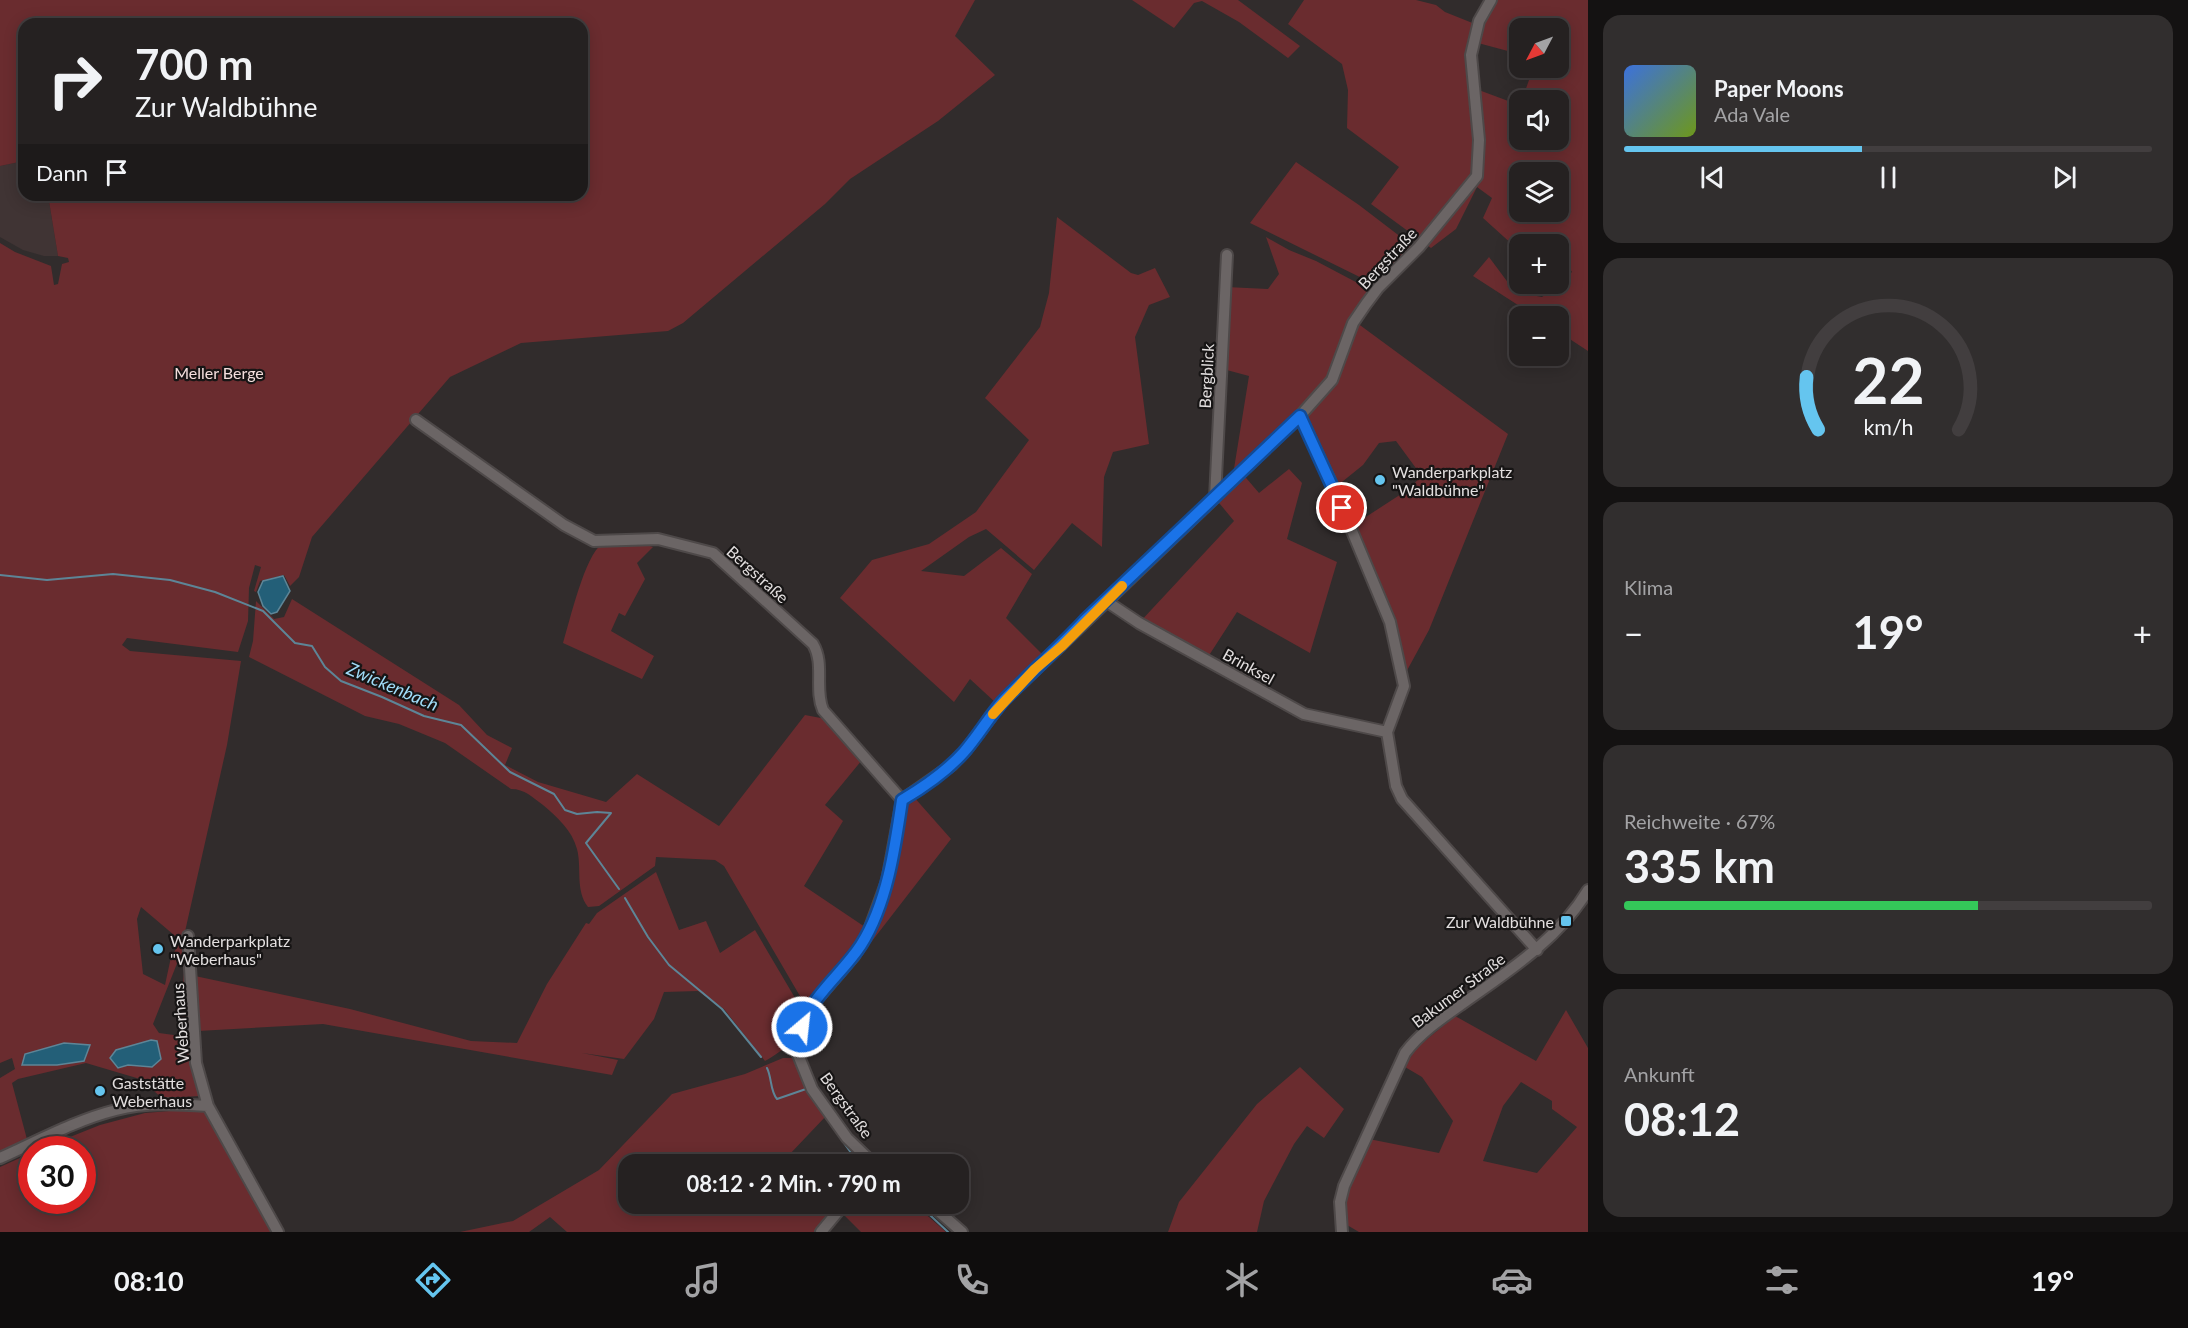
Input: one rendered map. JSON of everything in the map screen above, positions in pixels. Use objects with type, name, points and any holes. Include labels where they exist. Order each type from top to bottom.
[{"type":"street","name":"Bergstraße","points":[[864,1154],[848,1138],[812,1089],[797,1052],[797,1043],[807,1011],[854,956],[868,933],[887,881],[902,800],[952,765],[1002,702],[1300,416],[1332,380],[1353,323],[1366,304],[1378,288],[1419,247],[1477,176],[1479,140],[1471,55],[1479,21],[1491,0]]},
{"type":"street","name":"Bergblick","points":[[1215,498],[1227,255]]},
{"type":"street","points":[[1300,416],[1365,560],[1390,622],[1404,686],[1388,732],[1396,786],[1402,799],[1537,950]]},
{"type":"street","name":"Bergstraße","points":[[416,420],[564,525],[594,542],[658,539],[713,553],[813,644],[818,653],[818,691],[823,710],[902,800]]},
{"type":"street","name":"Brinksel","points":[[1106,601],[1139,622],[1304,714],[1388,732]]},
{"type":"street","name":"Bakumer Straße","points":[[1342,1232],[1340,1202],[1344,1186],[1405,1053],[1412,1044],[1447,1015],[1537,950],[1566,921],[1588,890]]},
{"type":"street","name":"Weberhaus","points":[[188,936],[196,1063],[208,1106],[278,1232]]},
{"type":"street","points":[[0,1158],[86,1120],[117,1109],[148,1104],[208,1106]]},
{"type":"street","points":[[821,1232],[836,1214]]},
{"type":"street","points":[[942,1214],[962,1232]]},
{"type":"shaded area","points":[[18,162],[18,201],[49,201],[58,256],[44,256],[23,250],[0,237],[0,166]]},
{"type":"green space","name":"Meller Berge","points":[[0,0],[975,0],[955,36],[995,75],[938,121],[850,179],[825,204],[683,323],[668,331],[521,343],[450,377],[312,537],[299,577],[290,586],[284,575],[260,581],[256,592],[254,591],[261,567],[255,565],[249,588],[248,621],[238,652],[127,638],[122,645],[130,651],[241,661],[227,745],[184,936],[193,1064],[200,1096],[162,1098],[140,1079],[86,1063],[18,1079],[12,1083],[26,1136],[18,1136],[18,1147],[0,1155],[0,1078],[15,1069],[12,1058],[0,1063],[0,243],[15,252],[51,266],[54,285],[58,284],[62,264],[69,262],[68,258],[58,256],[49,201],[588,201],[588,18],[18,18],[18,162],[0,166]],"holes":[[[141,907],[181,941],[171,957],[165,985],[143,974],[137,919]],[[178,961],[182,963],[184,972],[180,1012],[181,1036],[159,1033],[153,1024]],[[151,1040],[161,1059],[152,1067],[128,1065],[118,1068],[110,1058],[116,1050]]]},
{"type":"green space","points":[[1132,0],[1238,0],[1300,46],[1288,58],[1239,22],[1202,1],[1194,3],[1174,28]]},
{"type":"green space","points":[[1304,0],[1416,0],[1436,5],[1445,12],[1475,24],[1466,63],[1468,86],[1509,101],[1509,150],[1569,150],[1569,90],[1526,90],[1528,78],[1569,78],[1569,18],[1509,18],[1509,51],[1478,43],[1482,21],[1494,0],[1588,0],[1588,351],[1569,339],[1569,306],[1520,306],[1473,276],[1489,257],[1509,284],[1509,294],[1542,297],[1546,294],[1569,294],[1569,274],[1572,272],[1569,267],[1569,234],[1509,234],[1509,241],[1483,218],[1492,198],[1477,187],[1456,229],[1431,248],[1371,204],[1399,167],[1347,128],[1348,90],[1342,64],[1288,24]]},
{"type":"green space","points":[[1296,162],[1359,205],[1410,244],[1411,251],[1376,285],[1250,223]]},
{"type":"green space","points":[[1057,217],[1131,273],[1138,275],[1155,268],[1170,297],[1149,305],[1135,337],[1149,444],[1113,452],[1104,477],[1102,547],[1072,523],[1034,570],[986,529],[969,537],[921,571],[964,576],[1001,548],[1032,574],[1006,618],[1044,656],[996,703],[970,679],[954,702],[840,598],[872,560],[929,544],[976,512],[1029,440],[985,398],[1040,327],[1049,293]]},
{"type":"green space","points":[[1266,237],[1369,289],[1353,320],[1508,434],[1429,630],[1404,676],[1355,524],[1412,487],[1421,475],[1396,441],[1379,443],[1363,465],[1337,486],[1305,415],[1241,472],[1259,493],[1289,469],[1302,483],[1287,539],[1337,562],[1310,653],[1237,612],[1206,660],[1139,623],[1234,521],[1215,498],[1232,481],[1249,376],[1223,369],[1226,287],[1268,289],[1279,274]]},
{"type":"green space","points":[[602,544],[643,544],[653,547],[637,563],[645,579],[625,616],[619,613],[611,631],[654,656],[642,679],[563,643],[584,574],[596,550]]},
{"type":"green space","points":[[292,599],[459,705],[487,735],[512,748],[505,765],[538,782],[606,802],[637,774],[719,826],[805,715],[826,719],[862,760],[825,805],[843,821],[804,886],[865,927],[851,954],[810,1004],[804,1003],[724,866],[715,860],[656,857],[655,866],[599,906],[588,907],[582,893],[577,849],[572,836],[559,819],[532,796],[520,790],[511,789],[445,743],[399,724],[365,716],[249,657],[253,641],[256,601],[274,619],[284,617]]},
{"type":"green space","points":[[913,796],[951,839],[862,954],[881,911],[904,813]]},
{"type":"green space","points":[[656,872],[679,930],[706,921],[720,953],[755,930],[798,1003],[800,1013],[793,1038],[774,1056],[765,1061],[724,1009],[698,991],[664,992],[654,1019],[624,1059],[582,1053],[618,1060],[612,1075],[323,1024],[198,1031],[195,976],[350,1009],[471,1041],[517,1043],[547,984],[586,923],[589,924],[597,913]]},
{"type":"green space","points":[[1566,1010],[1588,1048],[1588,1232],[1359,1232],[1347,1225],[1344,1200],[1369,1139],[1439,1153],[1453,1121],[1422,1077],[1405,1067],[1415,1049],[1455,1016],[1536,1061]],"holes":[[[1521,1082],[1552,1101],[1552,1109],[1577,1127],[1537,1173],[1483,1161],[1503,1106]]]},
{"type":"green space","points":[[783,1058],[792,1058],[826,1116],[790,1154],[618,1154],[618,1214],[833,1214],[816,1232],[567,1232],[550,1217],[529,1232],[460,1232],[513,1221],[599,1170],[672,1094],[745,1074]]},
{"type":"green space","points":[[1300,1067],[1344,1109],[1324,1138],[1307,1126],[1294,1144],[1264,1201],[1257,1232],[1168,1232],[1179,1202],[1257,1104]]},
{"type":"green space","points":[[206,1108],[273,1232],[0,1232],[0,1167],[18,1159],[18,1214],[96,1214],[96,1136],[72,1136],[100,1125],[145,1113]]},
{"type":"green space","points":[[843,1214],[926,1214],[946,1232],[861,1232]]},
{"type":"water","points":[[283,576],[290,591],[277,612],[271,614],[263,606],[258,592],[263,581]]},
{"type":"water","points":[[151,1040],[157,1041],[161,1059],[152,1067],[128,1065],[118,1068],[110,1058],[116,1050]]},
{"type":"water","points":[[64,1043],[90,1045],[84,1061],[57,1065],[22,1065],[25,1054]]},
{"type":"waterway","name":"Zwickenbach","points":[[0,575],[47,580],[113,574],[170,580],[215,592],[263,611],[295,643],[312,646],[325,667],[341,681],[424,716],[461,725],[510,772],[554,794],[565,810],[577,814],[611,813],[586,843],[619,889]]},
{"type":"waterway","name":"Zwickenbach","points":[[625,898],[648,937],[669,965],[722,1009],[761,1057]]},
{"type":"waterway","name":"Zwickenbach","points":[[767,1068],[777,1099],[806,1089]]},
{"type":"waterway","name":"Zwickenbach","points":[[844,1143],[852,1154]]},
{"type":"waterway","name":"Zwickenbach","points":[[929,1214],[948,1232]]},
{"type":"slow traffic","points":[[993,714],[1035,669],[1062,646],[1085,620],[1122,586]]},
{"type":"place","name":"Wanderparkplatz \"Waldbühne\"","points":[[1380,480]]},
{"type":"place","name":"Zur Waldbühne","points":[[1566,921]]},
{"type":"place","name":"Wanderparkplatz \"Weberhaus\"","points":[[158,949]]},
{"type":"place","name":"Gaststätte Weberhaus","points":[[100,1091]]},
{"type":"route","points":[[802,1027],[807,1011],[854,956],[868,933],[887,881],[902,800],[952,765],[1002,702],[1300,416],[1342,508]]}]
